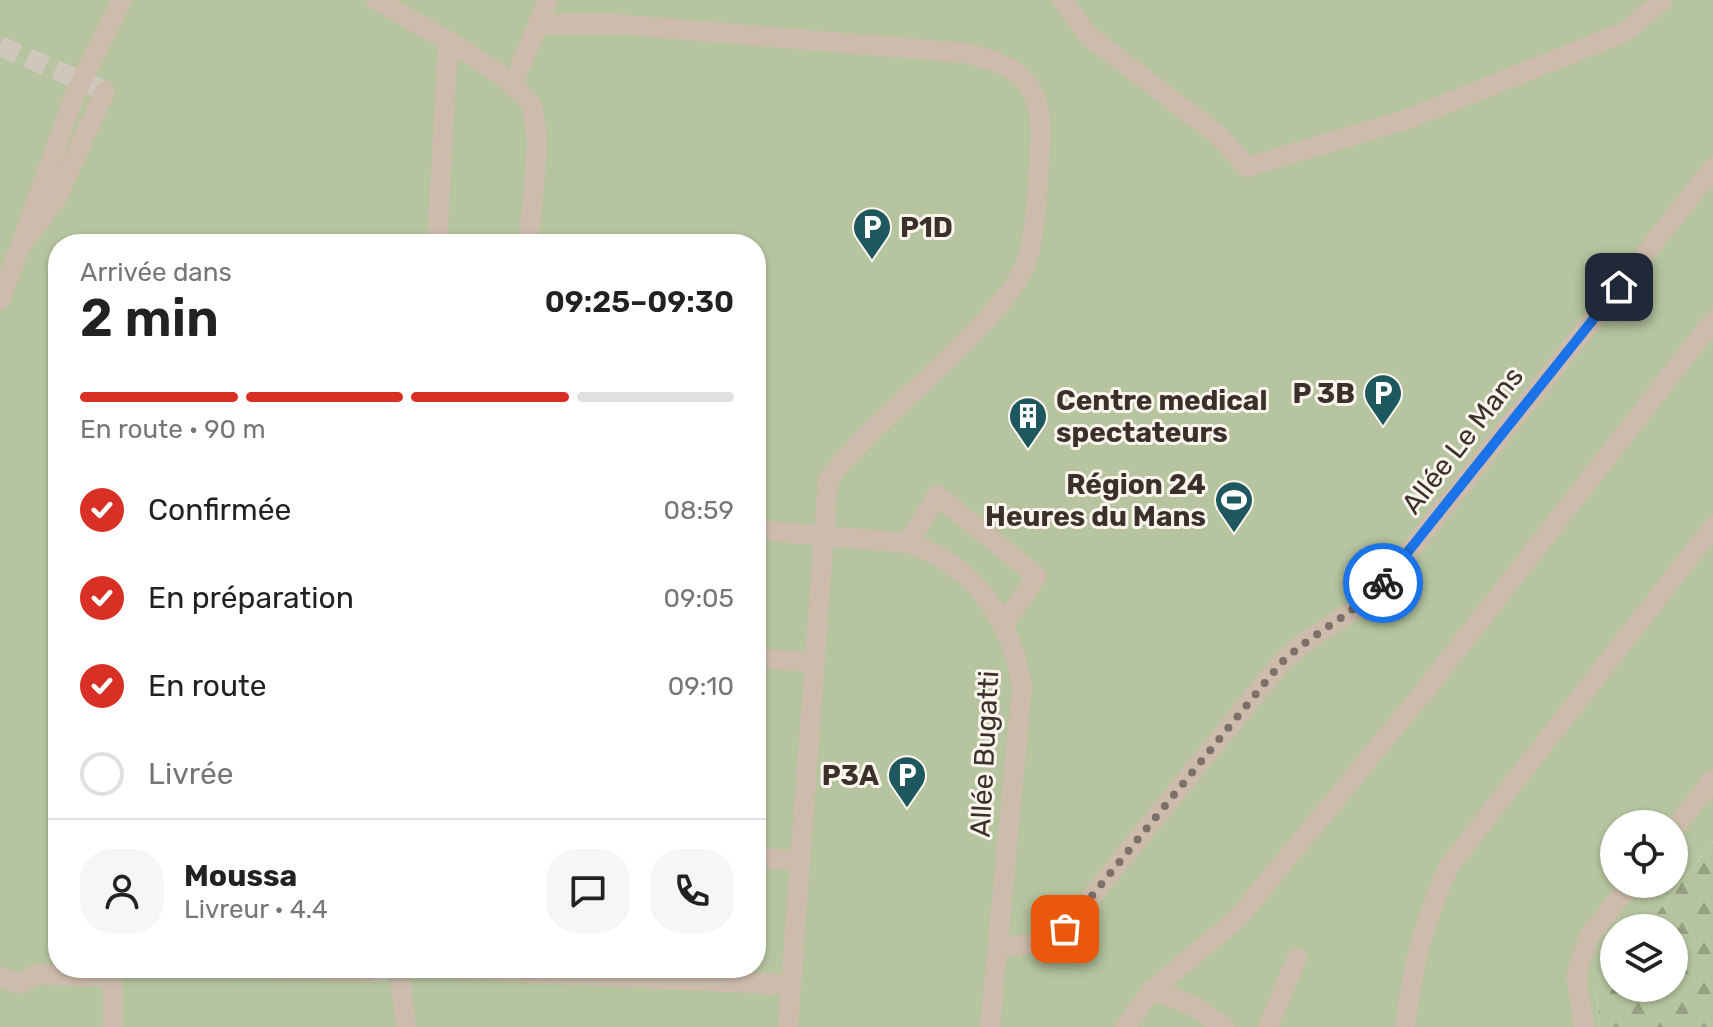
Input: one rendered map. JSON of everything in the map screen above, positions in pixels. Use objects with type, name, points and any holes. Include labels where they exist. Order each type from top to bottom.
[{"type":"lane","points":[[0,300],[75,94],[122,0]]},
{"type":"lane","points":[[376,0],[513,84],[526,96],[536,128],[530,234]]},
{"type":"lane","points":[[513,84],[548,0]]},
{"type":"lane","points":[[1062,0],[1090,37],[1218,135],[1247,167],[1405,120],[1627,31],[1663,0]]},
{"type":"lane","points":[[538,24],[615,24],[964,53],[1010,66],[1026,78],[1036,94],[1041,133],[1027,261],[995,310],[958,352],[828,480],[788,1027]]},
{"type":"lane","points":[[438,234],[448,43]]},
{"type":"lane","points":[[20,247],[57,197],[105,91]]},
{"type":"lane","name":"Allée Le Mans","points":[[998,946],[1040,944],[1065,929],[1281,663],[1302,644],[1361,606],[1393,572],[1713,168]]},
{"type":"lane","points":[[1125,1027],[1153,989],[1238,918],[1427,688],[1713,321]]},
{"type":"lane","points":[[908,543],[937,495],[1037,576],[1005,622]]},
{"type":"lane","points":[[1405,1027],[1412,965],[1425,920],[1449,866],[1713,527]]},
{"type":"lane","name":"Allée Bugatti","points":[[766,531],[908,543],[926,549],[969,578],[1005,622],[1017,653],[1022,687],[990,1027]]},
{"type":"lane","points":[[766,660],[815,662]]},
{"type":"lane","points":[[1688,811],[1713,779]]},
{"type":"lane","points":[[766,858],[800,860]]},
{"type":"lane","points":[[1584,1027],[1576,975],[1588,938],[1619,898]]},
{"type":"lane","points":[[1268,1027],[1297,958]]},
{"type":"lane","points":[[0,977],[21,984],[37,974],[48,974]]},
{"type":"lane","points":[[113,1027],[114,978]]},
{"type":"lane","points":[[400,978],[406,1027]]},
{"type":"lane","points":[[642,978],[791,985]]},
{"type":"lane","points":[[1153,989],[1197,1008],[1224,1027]]},
{"type":"green space","name":"Région 24 Heures du Mans","points":[[0,0],[1713,0],[1713,842],[1688,874],[1688,810],[1600,810],[1600,898],[1669,898],[1656,914],[1600,914],[1600,983],[1596,988],[1600,1027],[0,1027]]},
{"type":"green space","points":[[1713,842],[1713,1027],[1600,1027],[1596,988],[1600,983],[1600,1002],[1688,1002],[1688,914],[1656,914],[1669,898],[1688,898],[1688,874]]},
{"type":"tunnel","points":[[0,46],[105,91]]},
{"type":"way so far","points":[[1065,929],[1281,663],[1302,644],[1361,606],[1383,583]]},
{"type":"place","name":"P1D","points":[[872,261]]},
{"type":"place","name":"P 3B","points":[[1383,427]]},
{"type":"place","name":"Centre medical spectateurs","points":[[1028,450]]},
{"type":"place","name":"Région 24 Heures du Mans","points":[[1234,534]]},
{"type":"place","name":"P3A","points":[[907,809]]},
{"type":"route","points":[[1383,583],[1619,287]]}]
